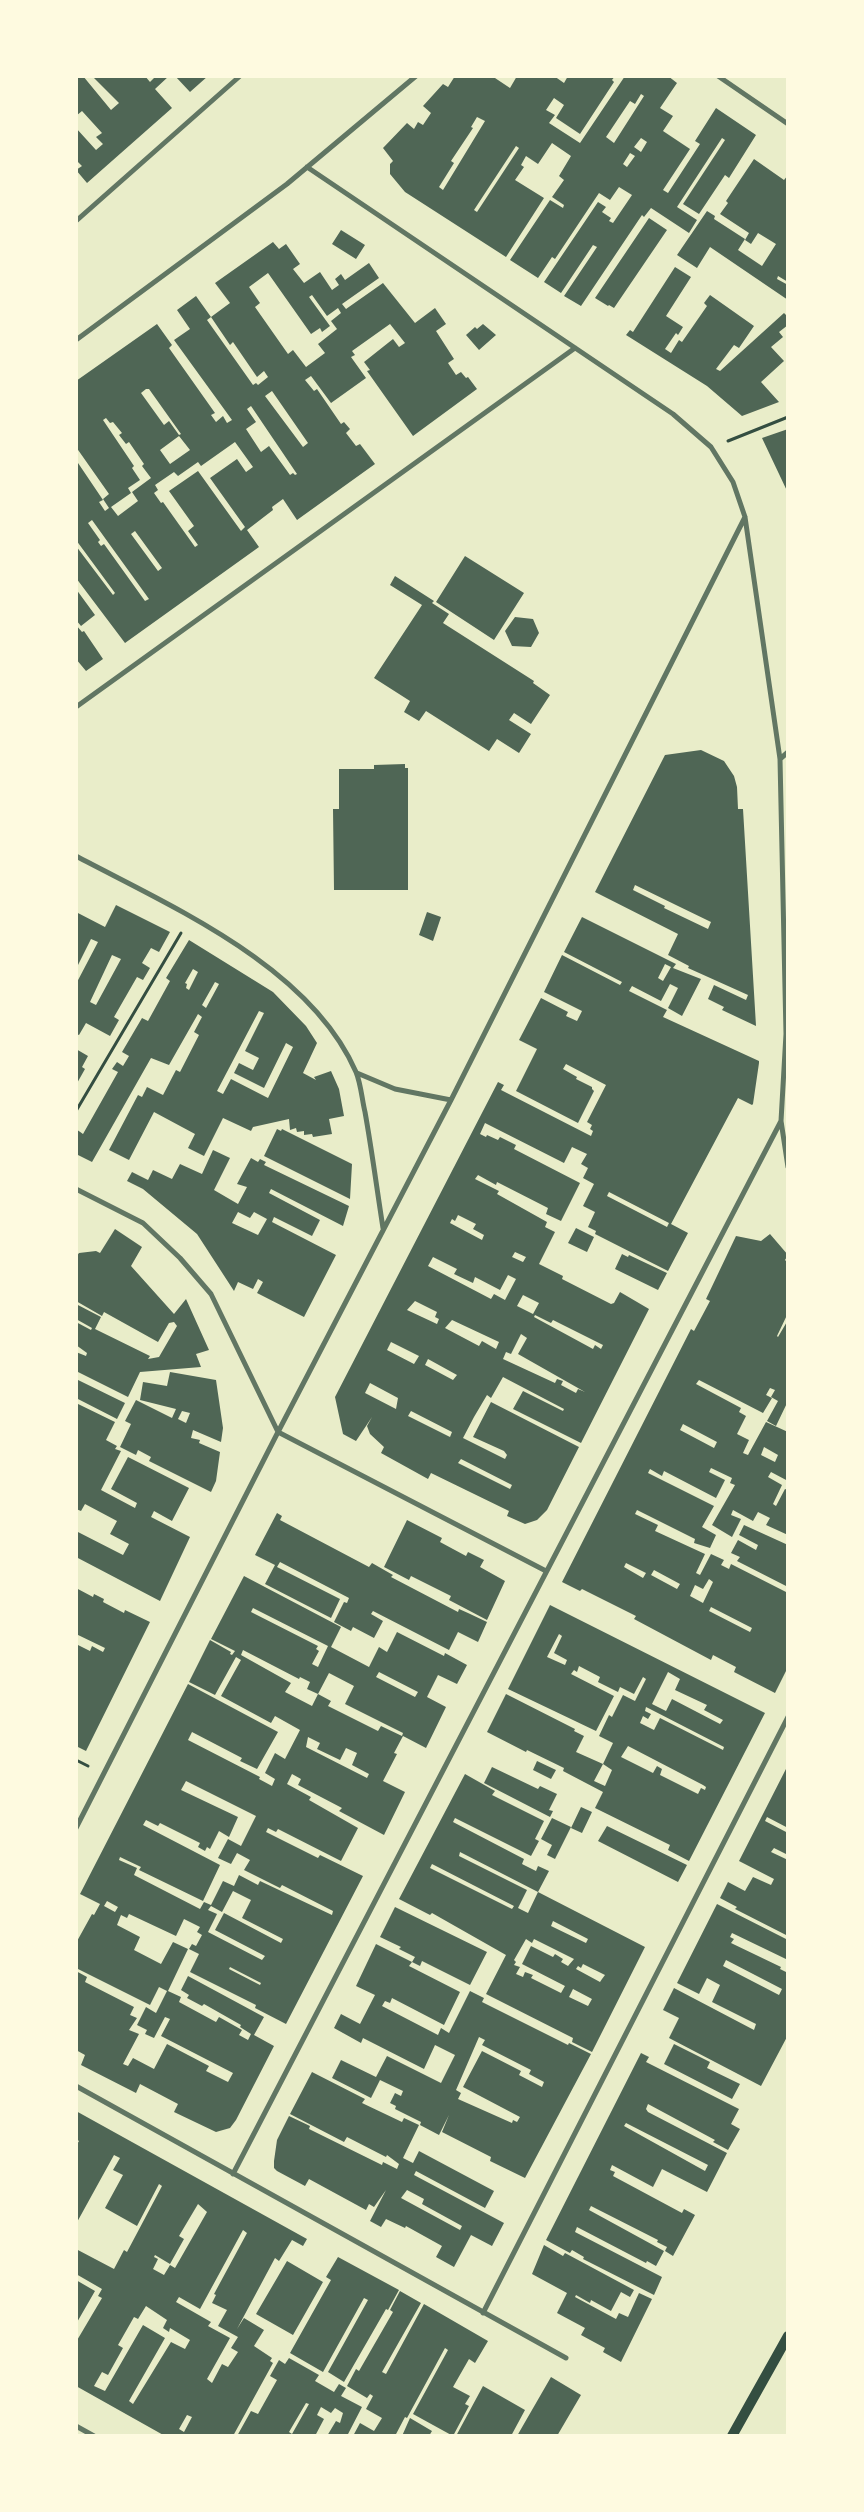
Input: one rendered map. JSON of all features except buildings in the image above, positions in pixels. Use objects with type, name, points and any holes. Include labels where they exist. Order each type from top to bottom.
[{"type":"main road","points":[[732,2436],[788,2336]]},
{"type":"street","points":[[76,221],[240,76]]},
{"type":"street","points":[[76,340],[307,167],[416,76]]},
{"type":"street","points":[[718,76],[788,124]]},
{"type":"street","points":[[307,167],[673,414],[712,447],[733,482],[745,518],[780,759],[786,1034],[781,1121],[788,1167]]},
{"type":"street","points":[[76,707],[574,348]]},
{"type":"street","points":[[76,1828],[278,1432],[451,1100],[745,518]]},
{"type":"street","points":[[780,759],[788,752]]},
{"type":"street","points":[[76,856],[190,916],[250,952],[296,989],[320,1016],[357,1073],[372,1148],[383,1230]]},
{"type":"street","points":[[357,1073],[395,1089],[451,1100]]},
{"type":"street","points":[[233,2174],[781,1121]]},
{"type":"street","points":[[76,1189],[143,1223],[180,1258],[211,1294],[278,1432],[546,1571]]},
{"type":"street","points":[[483,2312],[788,1717]]},
{"type":"street","points":[[76,2086],[566,2358]]},
{"type":"street","points":[[76,2426],[94,2436]]},
{"type":"path","points":[[712,447],[788,417]]},
{"type":"path","points":[[76,1111],[190,916]]}]
